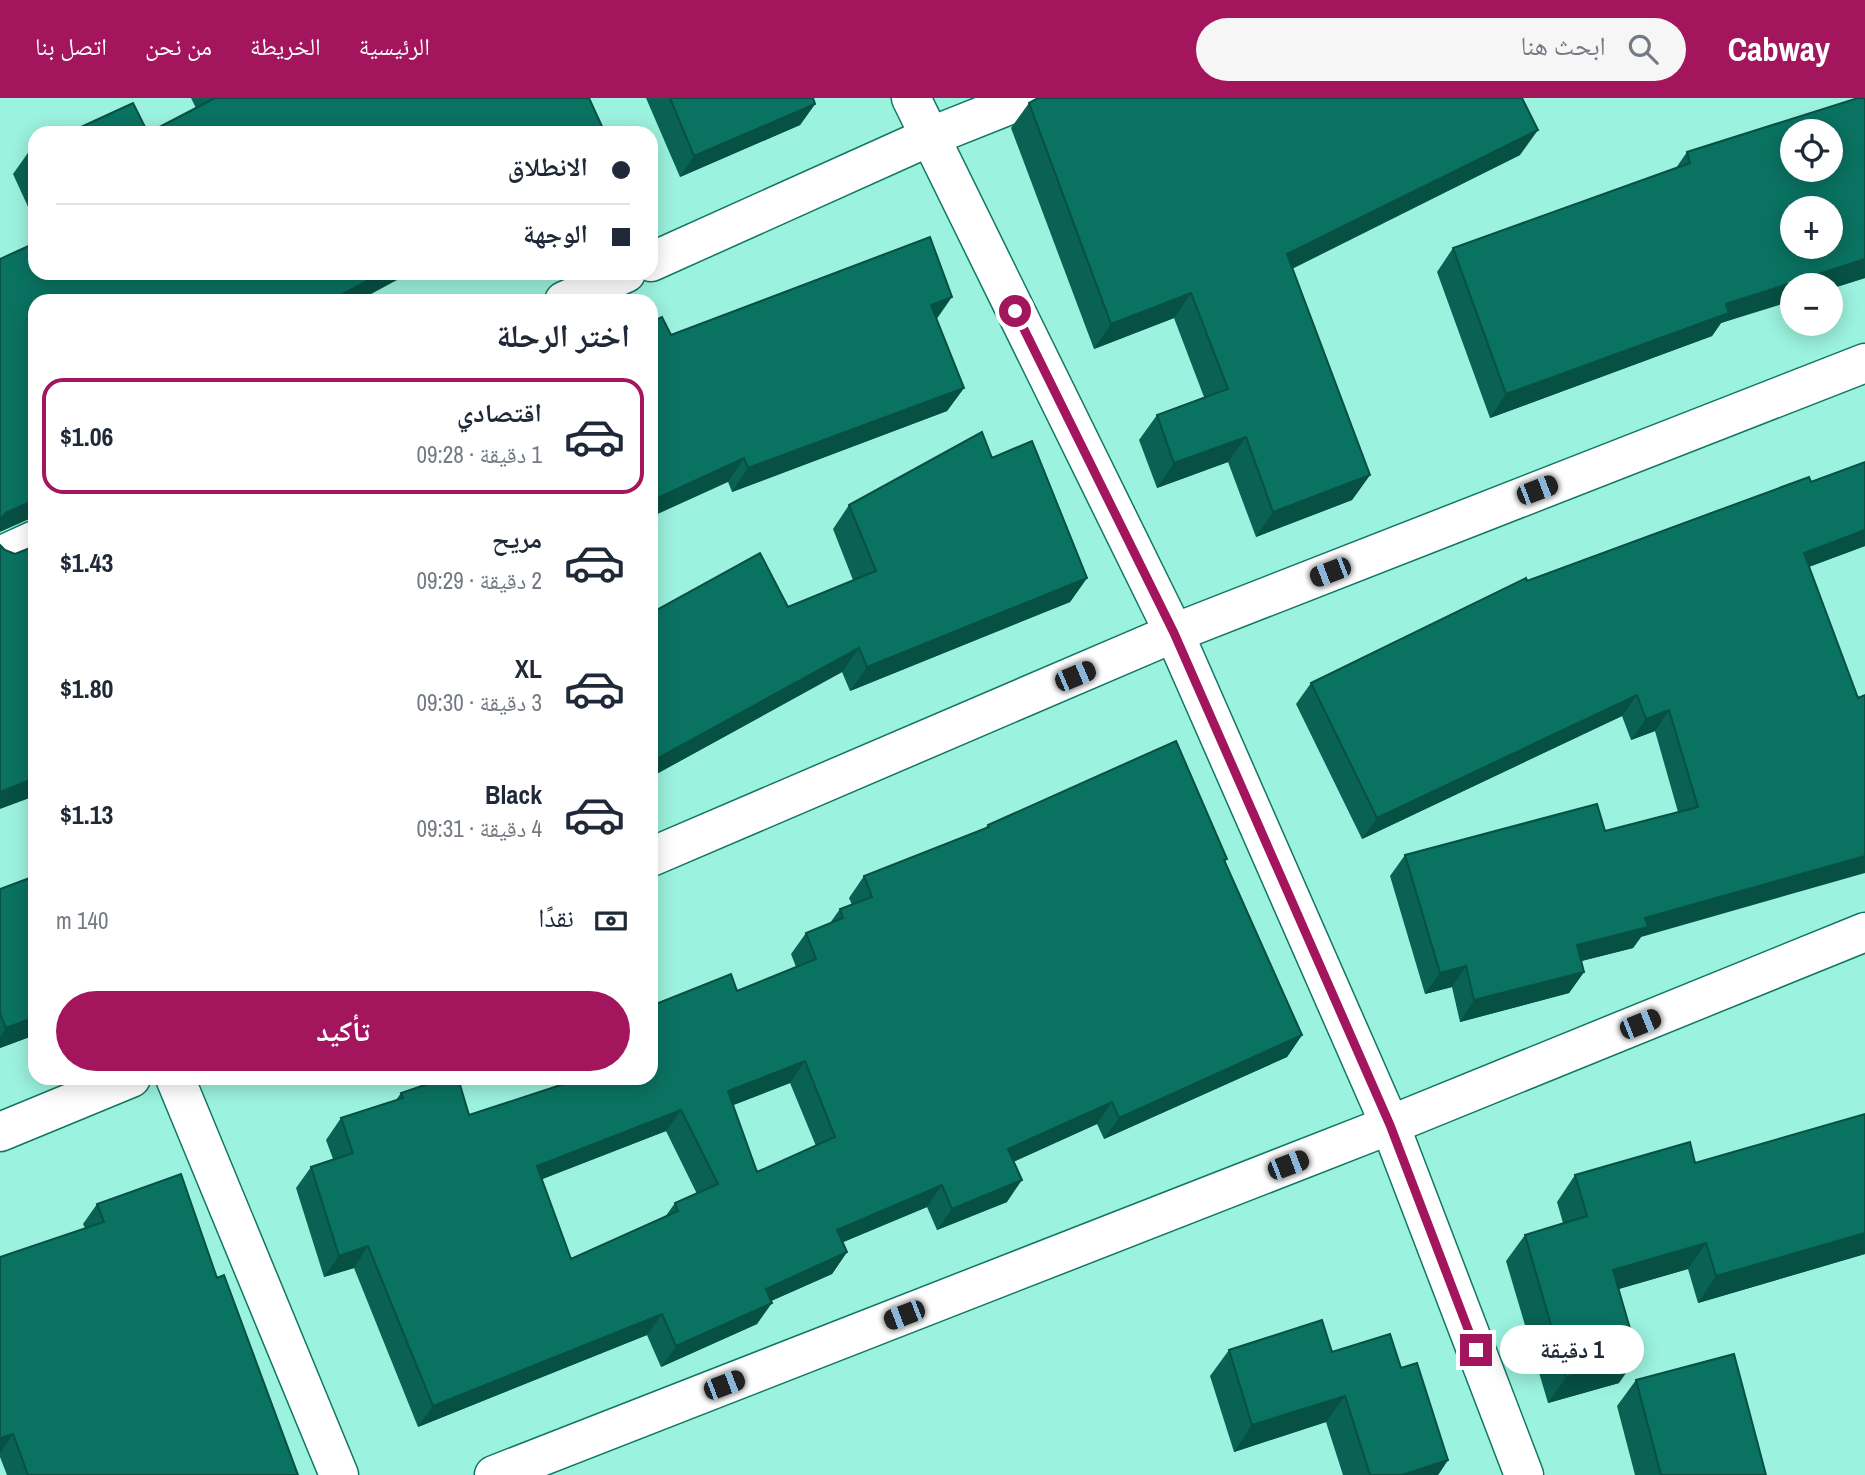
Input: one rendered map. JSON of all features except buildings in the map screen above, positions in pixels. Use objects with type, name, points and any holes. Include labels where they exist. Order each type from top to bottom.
[{"type":"street","points":[[911,98],[1174,633],[1390,1125],[1524,1475]]},
{"type":"street","points":[[658,259],[929,137],[1027,98]]},
{"type":"street","points":[[580,294],[610,280]]},
{"type":"street","points":[[658,854],[1174,633],[1865,363]]},
{"type":"street","points":[[0,556],[28,543]]},
{"type":"street","points":[[494,1475],[1390,1125],[1865,932]]},
{"type":"street","points":[[0,1132],[114,1085]]},
{"type":"street","points":[[178,1085],[340,1475]]},
{"type":"route","points":[[1015,311],[1174,633],[1390,1125],[1476,1350]]}]
